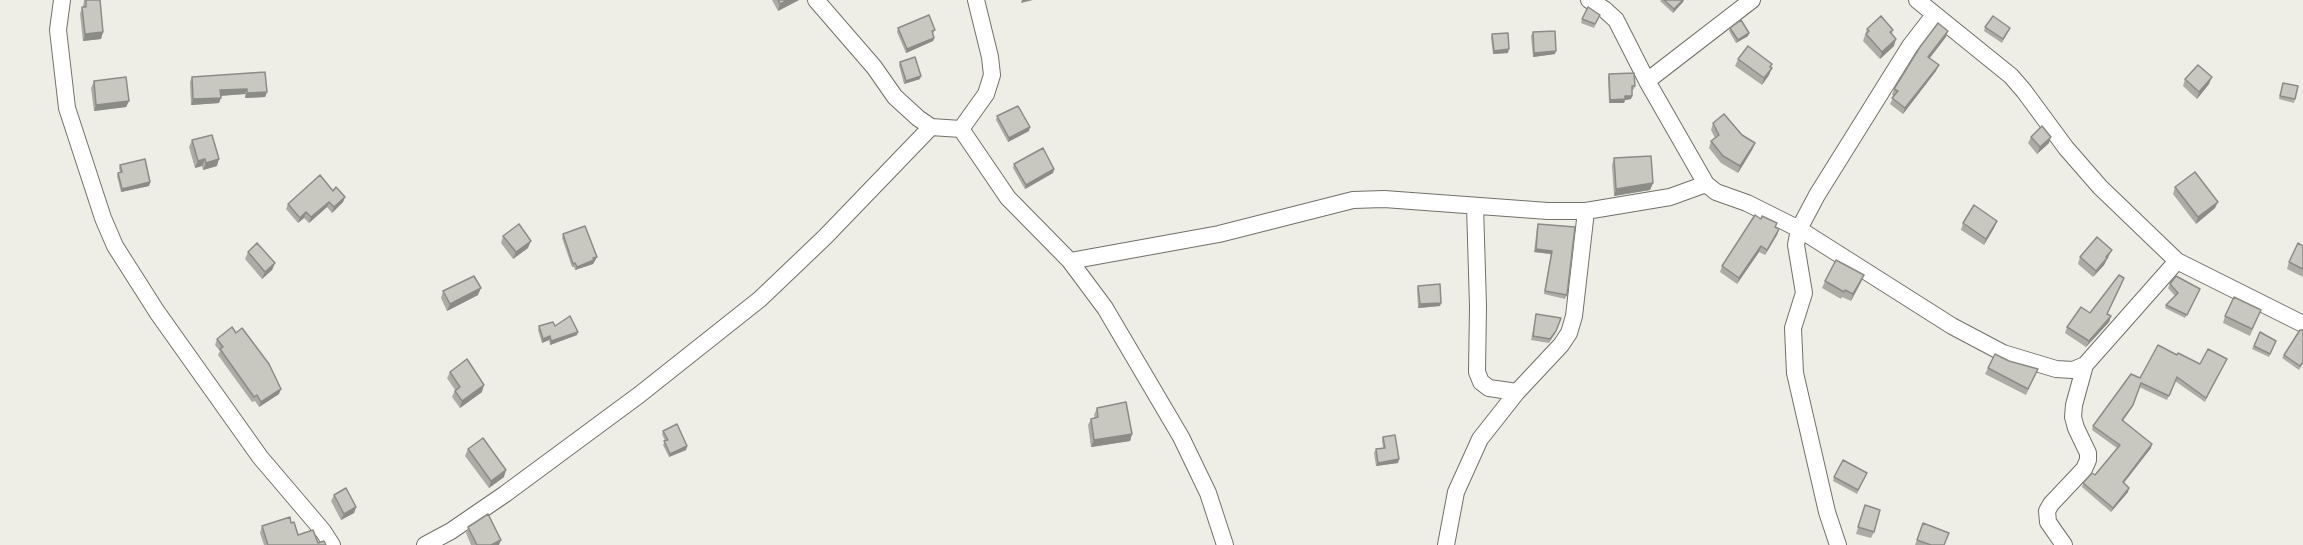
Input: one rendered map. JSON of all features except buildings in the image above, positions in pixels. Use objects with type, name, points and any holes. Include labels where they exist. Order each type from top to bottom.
[{"type":"street","points":[[62,0],[58,30],[67,108],[103,218],[115,246],[157,312],[260,457],[323,531],[332,545]]},
{"type":"street","points":[[816,0],[874,67],[895,98],[931,127],[961,129]]},
{"type":"street","points":[[961,129],[986,94],[992,75],[976,0]]},
{"type":"street","points":[[1589,0],[1617,20],[1647,81],[1706,184],[1716,192],[1739,200],[1799,229],[1952,326],[2003,353],[2056,369],[2073,370],[2085,365],[2177,261]]},
{"type":"street","points":[[1647,81],[1752,0]]},
{"type":"street","points":[[1917,0],[2011,76],[2024,90],[2066,148],[2100,187],[2177,261],[2303,324]]},
{"type":"street","points":[[1838,545],[1824,501],[1795,373],[1793,328],[1804,293],[1804,281],[1797,252],[1799,229],[1817,195],[1910,46],[1934,15]]},
{"type":"street","points":[[425,545],[469,519],[639,395],[760,299],[825,237],[931,127]]},
{"type":"street","points":[[961,129],[1008,198],[1070,261],[1105,308],[1181,437],[1208,493],[1225,545]]},
{"type":"street","points":[[1070,261],[1219,234],[1353,200],[1384,199],[1548,211],[1586,211],[1670,198],[1706,184]]},
{"type":"street","points":[[1475,206],[1477,372],[1481,382],[1489,388],[1517,392]]},
{"type":"street","points":[[1446,545],[1456,492],[1480,439],[1517,392],[1562,345],[1569,333],[1574,316],[1586,211]]},
{"type":"street","points":[[2064,545],[2048,522],[2047,511],[2085,469],[2088,460],[2088,453],[2073,417],[2085,365]]}]
